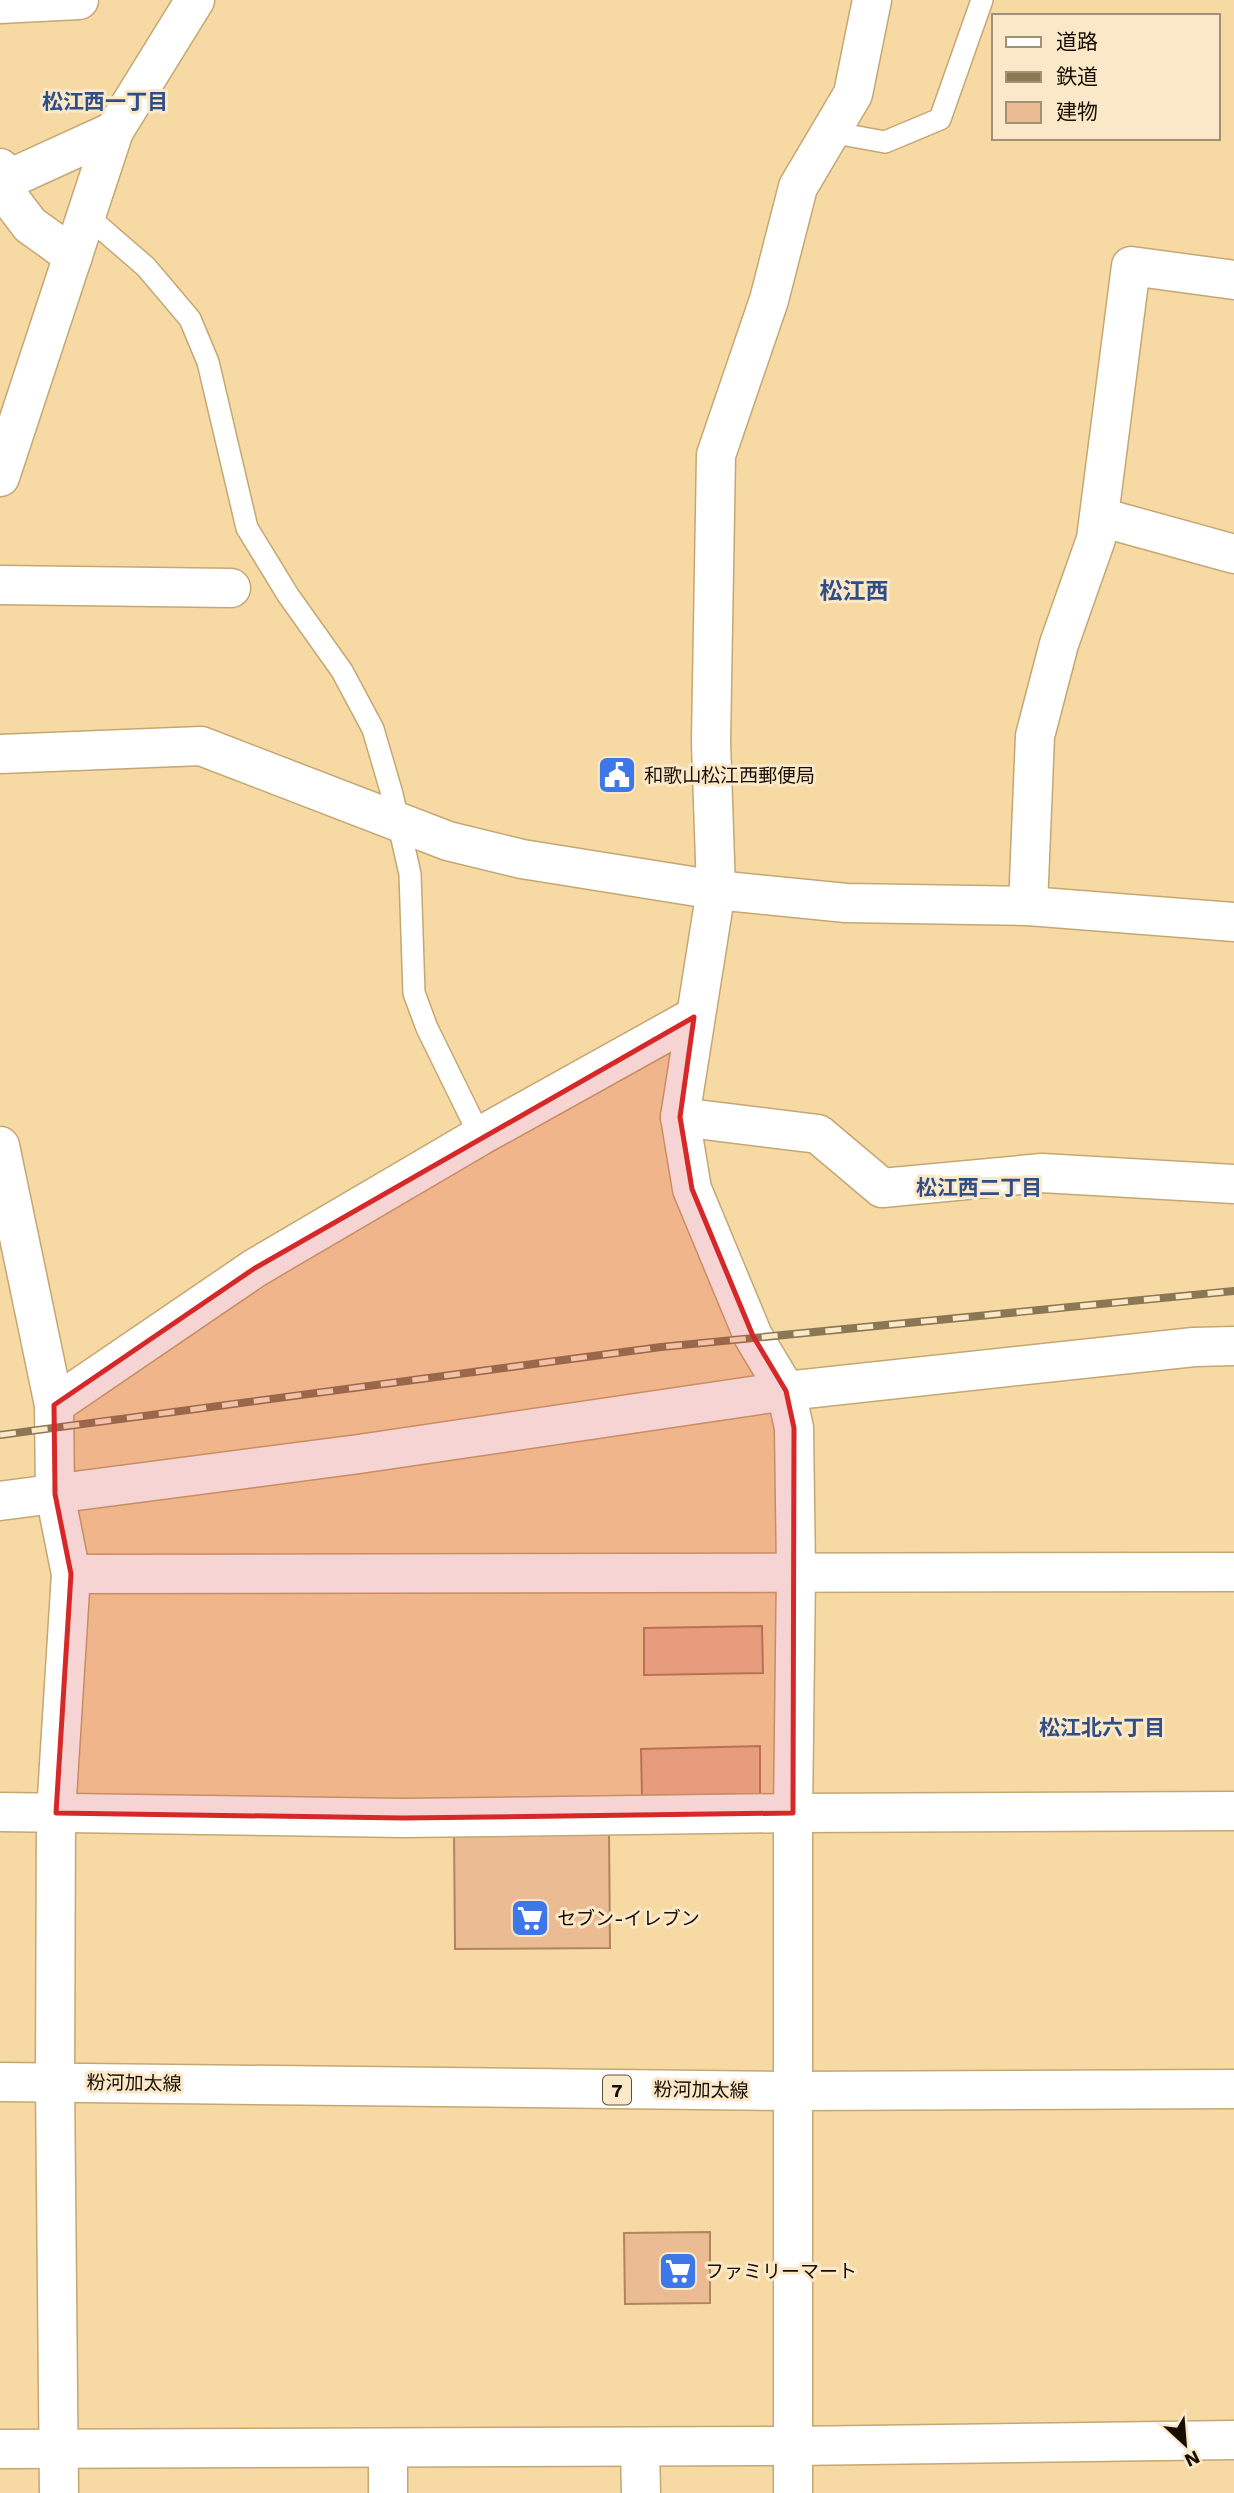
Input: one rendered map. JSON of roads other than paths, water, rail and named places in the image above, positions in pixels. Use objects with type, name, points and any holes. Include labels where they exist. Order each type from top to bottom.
[{"type":"street","points":[[0,4],[79,0]]},
{"type":"street","points":[[0,477],[114,131],[195,0]]},
{"type":"street","points":[[793,2493],[793,1813],[796,1573],[794,1428],[786,1391],[753,1336],[692,1189],[680,1117],[716,890],[711,742],[716,455],[769,300],[798,187],[853,94],[872,0]]},
{"type":"street","points":[[73,256],[30,225],[11,200],[1,177],[114,131]]},
{"type":"street","points":[[1028,906],[1035,736],[1059,644],[1096,539],[1131,266],[1234,280]]},
{"type":"street","points":[[1100,517],[1234,554]]},
{"type":"street","points":[[0,584],[231,588]]},
{"type":"street","points":[[0,754],[201,746],[447,841],[522,859],[716,890],[846,903],[1028,906],[1234,922]]},
{"type":"street","points":[[54,1405],[255,1268],[480,1136],[694,1017]]},
{"type":"street","points":[[680,1117],[818,1134],[882,1188],[1042,1173],[1234,1184]]},
{"type":"street","points":[[0,1146],[54,1405],[55,1494],[71,1574],[56,1812],[55,2082],[59,2493]]},
{"type":"street","points":[[0,1501],[373,1452],[786,1391],[1194,1347],[1234,1346]]},
{"type":"street","points":[[71,1574],[1234,1573]]},
{"type":"street","points":[[0,1812],[403,1818],[1234,1811]]},
{"type":"street","name":"粉河加太線","points":[[0,2082],[795,2091],[1234,2089]]},
{"type":"street","points":[[0,2449],[793,2446],[1234,2440]]},
{"type":"street","points":[[640,2447],[641,2493]]},
{"type":"street","points":[[388,2448],[388,2493]]},
{"type":"lane","points":[[830,132],[885,142],[940,119],[982,0]]},
{"type":"lane","points":[[86,215],[146,267],[190,319],[208,362],[247,528],[288,596],[342,671],[373,729],[392,794],[410,874],[414,993],[427,1028],[480,1136]]},
{"type":"railway","points":[[0,1435],[661,1347],[1234,1291]]},
{"type":"place","name":"和歌山松江西郵便局","points":[[617,775]]},
{"type":"place","name":"セブン-イレブン","points":[[530,1918]]},
{"type":"place","name":"ファミリーマート","points":[[678,2271]]},
{"type":"district","name":"松江西一丁目","points":[[105,101]]},
{"type":"district","name":"松江西","points":[[854,591]]},
{"type":"district","name":"松江西二丁目","points":[[979,1187]]},
{"type":"district","name":"松江北六丁目","points":[[1102,1727]]}]
